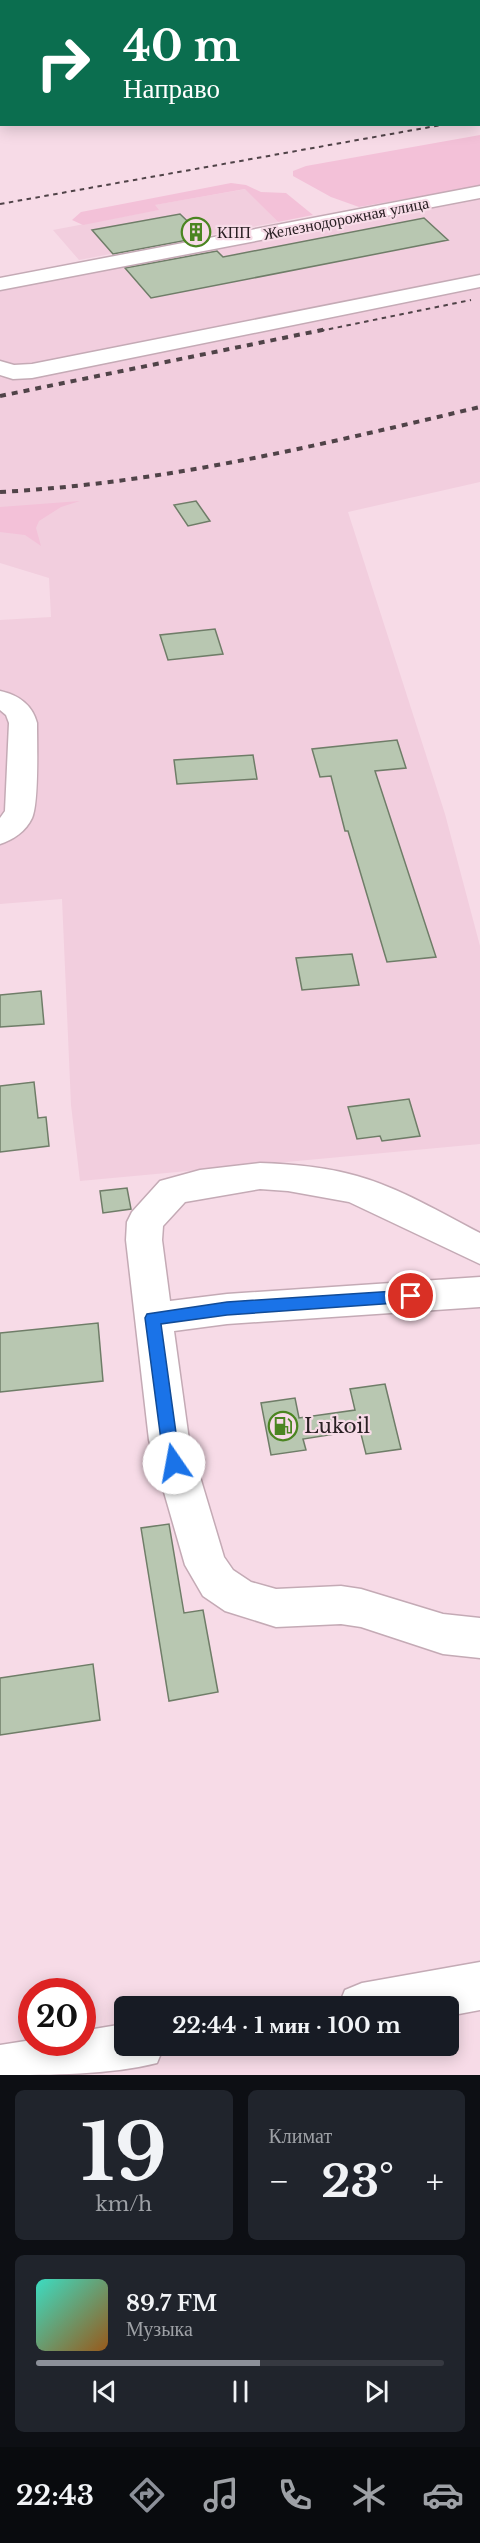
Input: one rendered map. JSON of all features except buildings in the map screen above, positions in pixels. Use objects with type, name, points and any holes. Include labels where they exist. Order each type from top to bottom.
[{"type":"street","name":"Железнодорожная улица","points":[[0,284],[480,192]]},
{"type":"street","points":[[0,368],[13,372],[32,371],[480,281]]},
{"type":"street","points":[[0,699],[14,705],[21,714],[23,723],[20,811],[17,819],[0,834]]},
{"type":"street","points":[[480,1250],[406,1211],[356,1189],[288,1177],[260,1176],[201,1184],[173,1191],[145,1222],[144,1240],[169,1440],[206,1565],[219,1583],[240,1598],[276,1608],[341,1605],[361,1608],[443,1634],[480,1638]]},
{"type":"street","points":[[153,1318],[227,1309],[480,1292]]},
{"type":"street","points":[[424,1996],[480,1986]]},
{"type":"street","points":[[0,2070],[114,2050]]},
{"type":"shaded area","points":[[480,135],[480,186],[359,207],[331,197],[293,176],[293,171],[306,166]]},
{"type":"shaded area","points":[[231,183],[246,185],[261,192],[286,193],[313,215],[278,222],[245,189],[155,205],[159,210],[83,225],[72,220],[81,212]]},
{"type":"shaded area","points":[[246,189],[278,222],[79,260],[53,230],[158,210],[154,205]]},
{"type":"shaded area","points":[[480,199],[480,482],[348,512],[445,814],[480,946],[480,1144],[80,1181],[71,1105],[62,899],[0,904],[0,620],[51,617],[49,578],[0,563],[0,290]]},
{"type":"shaded area","points":[[80,501],[61,507],[39,521],[36,528],[41,546],[25,535],[0,532],[0,507]]},
{"type":"railway","points":[[0,204],[436,126]]},
{"type":"railway","points":[[320,331],[471,300]]},
{"type":"railway","points":[[0,396],[327,329]]},
{"type":"railway","points":[[0,492],[62,487],[182,471],[301,448],[480,407]]},
{"type":"place","name":"КПП","points":[[196,232]]},
{"type":"place","name":"Lukoil","points":[[283,1426]]},
{"type":"route","points":[[174,1463],[153,1318],[227,1309],[411,1296]]}]
